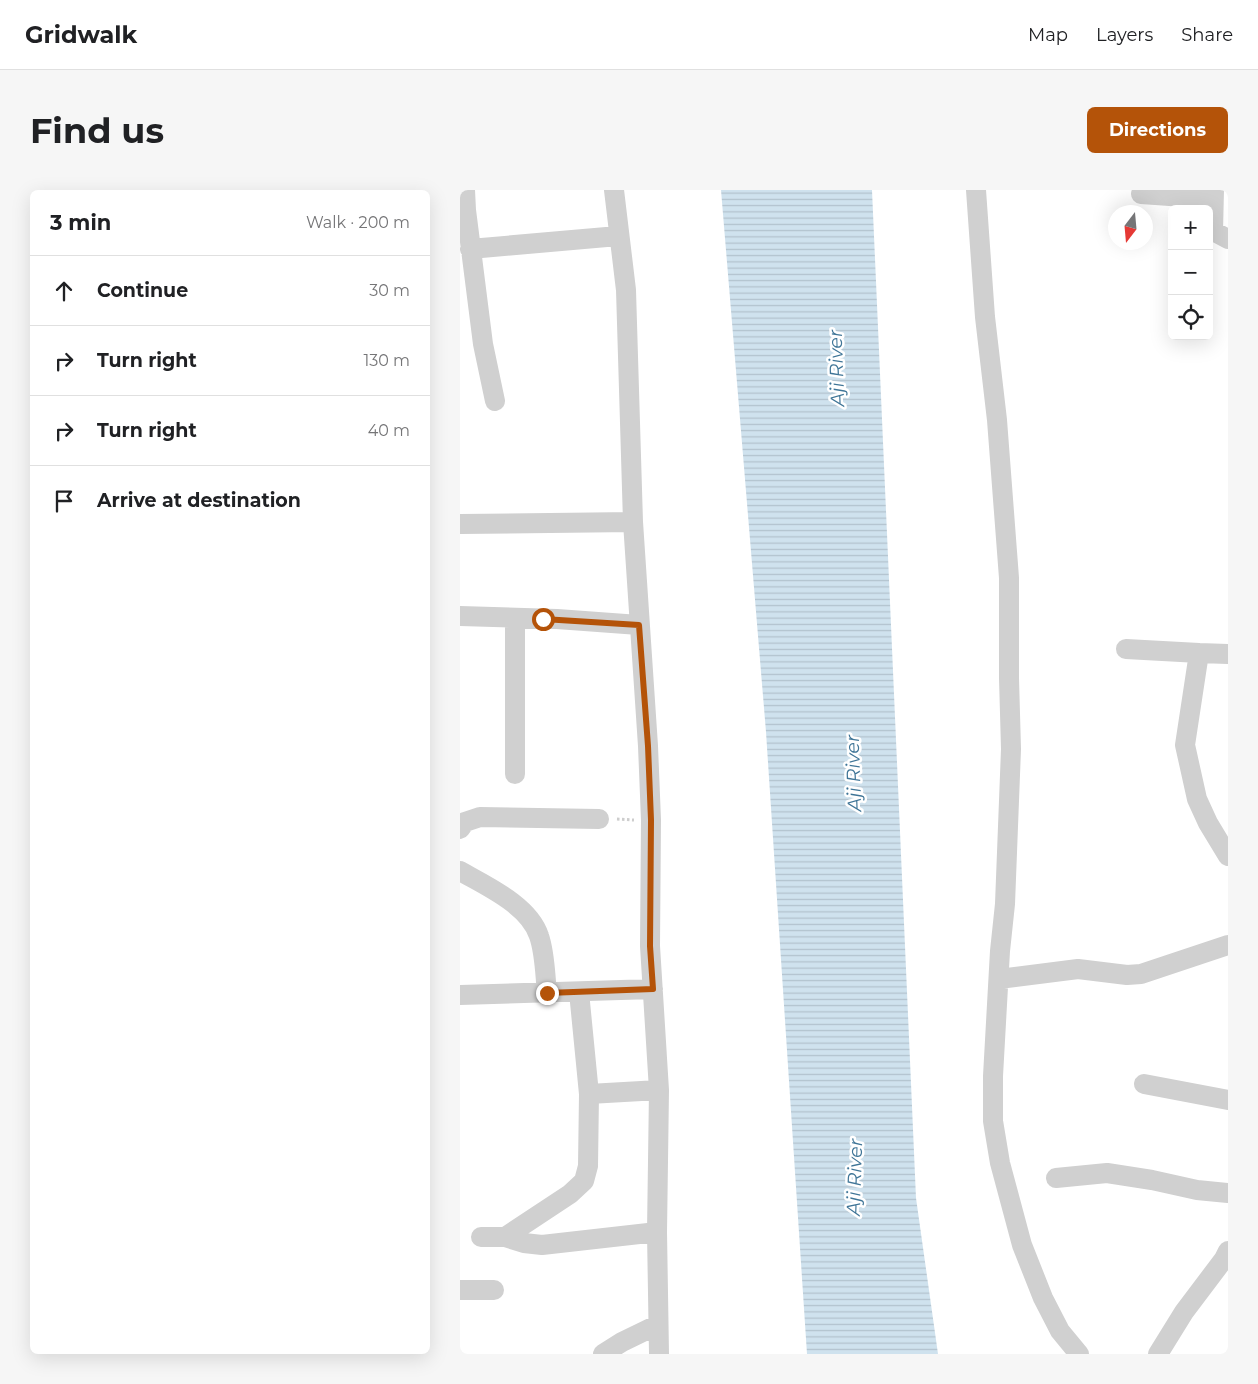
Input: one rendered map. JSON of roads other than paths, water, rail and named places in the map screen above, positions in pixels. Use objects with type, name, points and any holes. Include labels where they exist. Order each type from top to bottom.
[{"type":"street","points":[[465,190],[470,249],[482,344],[495,400]]},
{"type":"street","points":[[614,190],[618,236],[626,290],[632,522],[648,746],[651,820],[650,946],[659,1090],[656,1232],[659,1354]]},
{"type":"street","points":[[976,190],[985,317],[997,420],[1009,578],[1011,749],[1005,904],[993,1085],[993,1121],[1000,1163],[1022,1245],[1043,1298],[1060,1331],[1079,1354]]},
{"type":"street","points":[[1141,194],[1214,194],[1213,231],[1228,239]]},
{"type":"street","points":[[470,249],[618,236]]},
{"type":"street","points":[[460,524],[632,522]]},
{"type":"street","points":[[460,616],[557,619],[639,625]]},
{"type":"street","points":[[514,774],[515,619]]},
{"type":"street","points":[[1126,649],[1228,654]]},
{"type":"street","points":[[1199,653],[1184,745],[1196,799],[1228,856]]},
{"type":"street","points":[[460,829],[466,822],[480,817],[599,819]]},
{"type":"street","points":[[460,870],[505,898],[526,915],[539,935],[547,993]]},
{"type":"street","points":[[999,979],[1078,969],[1127,975],[1141,974],[1228,945]]},
{"type":"street","points":[[460,994],[653,989]]},
{"type":"street","points":[[506,1237],[570,1194],[584,1181],[588,1166],[589,1094],[579,992]]},
{"type":"street","points":[[1144,1084],[1228,1100]]},
{"type":"street","points":[[589,1094],[659,1090]]},
{"type":"street","points":[[1056,1178],[1107,1173],[1197,1190],[1228,1193]]},
{"type":"street","points":[[481,1237],[506,1237],[524,1243],[556,1244],[656,1232]]},
{"type":"street","points":[[1158,1354],[1184,1312],[1228,1252]]},
{"type":"street","points":[[460,1290],[494,1290]]},
{"type":"street","points":[[603,1354],[622,1342],[657,1325]]},
{"type":"water","name":"Aji River","points":[[721,190],[872,190],[916,1198],[938,1354],[807,1354],[766,732]]}]
